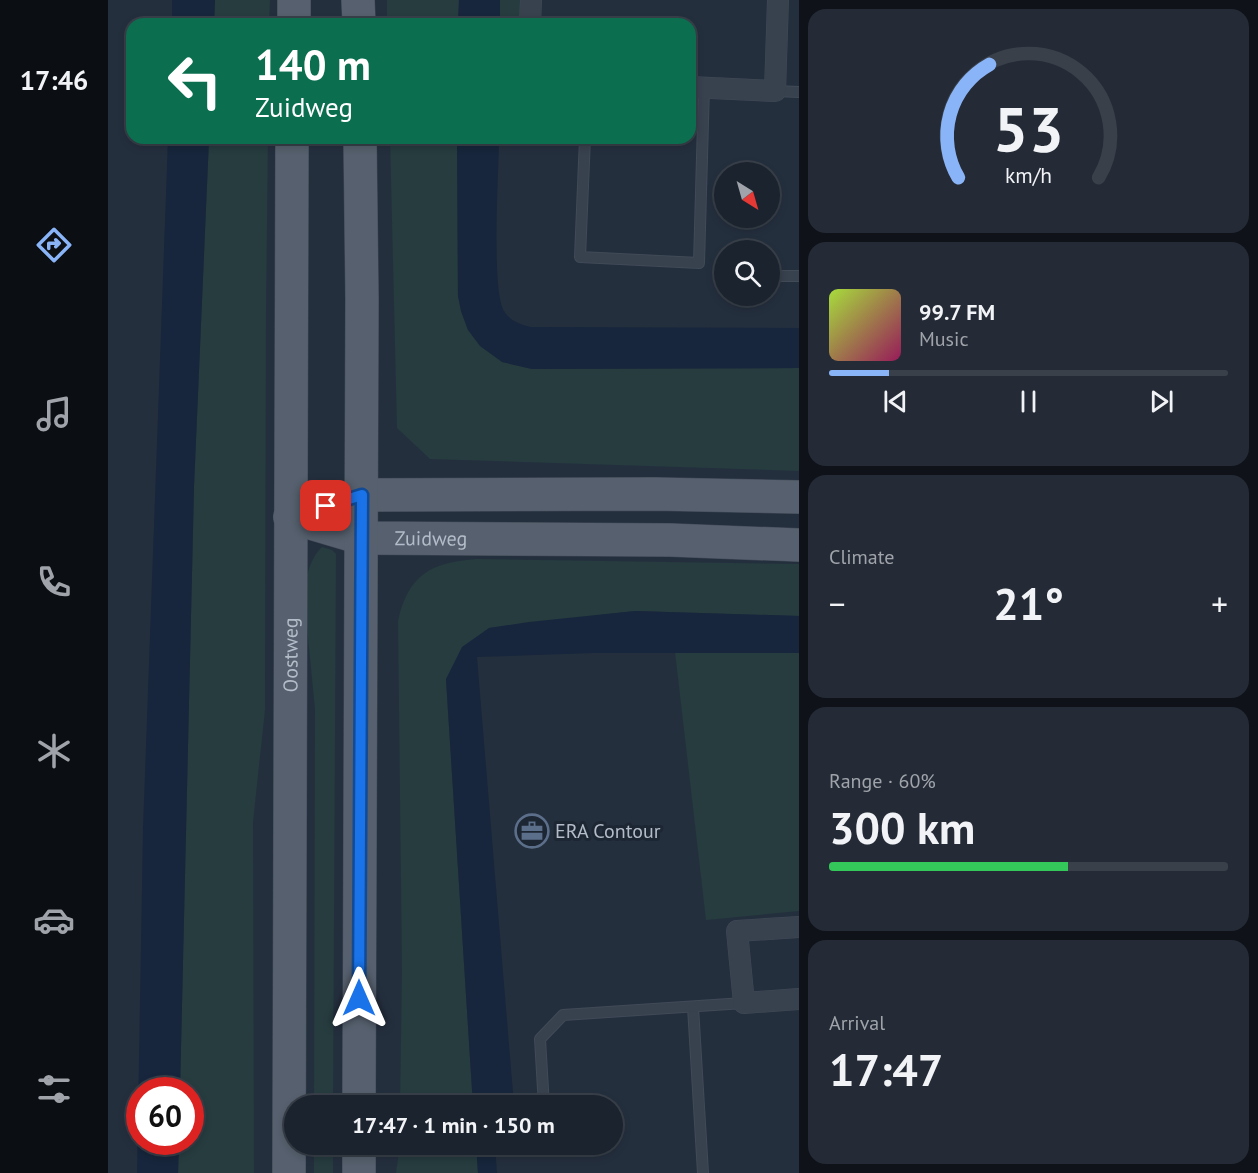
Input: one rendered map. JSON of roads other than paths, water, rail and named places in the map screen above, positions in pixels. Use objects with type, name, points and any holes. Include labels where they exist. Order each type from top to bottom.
[{"type":"main road","points":[[294,0],[294,18]]},
{"type":"main road","points":[[358,0],[358,18]]},
{"type":"main road","name":"Oostweg","points":[[289,1173],[292,144]]},
{"type":"main road","points":[[359,1095],[362,495],[360,144]]},
{"type":"main road","points":[[290,517],[362,495],[666,494],[799,497]]},
{"type":"main road","name":"Zuidweg","points":[[290,517],[361,538],[681,540],[799,545]]},
{"type":"main road","points":[[359,1155],[359,1173]]},
{"type":"street","points":[[530,18],[531,0]]},
{"type":"street","points":[[697,87],[775,91],[778,0]]},
{"type":"street","points":[[799,927],[737,930],[744,1003],[799,999]]},
{"type":"lane","points":[[585,144],[580,256],[699,263],[697,87]]},
{"type":"lane","points":[[775,91],[799,92]]},
{"type":"lane","points":[[780,276],[799,276]]},
{"type":"lane","points":[[543,1095],[540,1039],[563,1015],[744,1003]]},
{"type":"lane","points":[[693,1007],[703,1173]]},
{"type":"water","points":[[172,0],[215,0],[214,18],[172,18]]},
{"type":"water","points":[[459,0],[500,0],[500,18],[458,18]]},
{"type":"water","points":[[168,144],[209,144],[194,486],[180,1077],[139,1077],[143,828]]},
{"type":"water","points":[[457,144],[499,144],[498,279],[504,311],[512,320],[531,327],[799,328],[799,368],[532,369],[502,362],[480,346],[468,330],[458,296]]},
{"type":"water","points":[[635,611],[799,616],[799,653],[595,653],[477,657],[513,1095],[472,1095],[446,679],[462,647],[489,628]]},
{"type":"water","points":[[137,1155],[179,1155],[178,1173],[137,1173]]},
{"type":"water","points":[[477,1155],[496,1155],[497,1173],[478,1173]]},
{"type":"place","name":"ERA Contour","points":[[532,831]]}]
